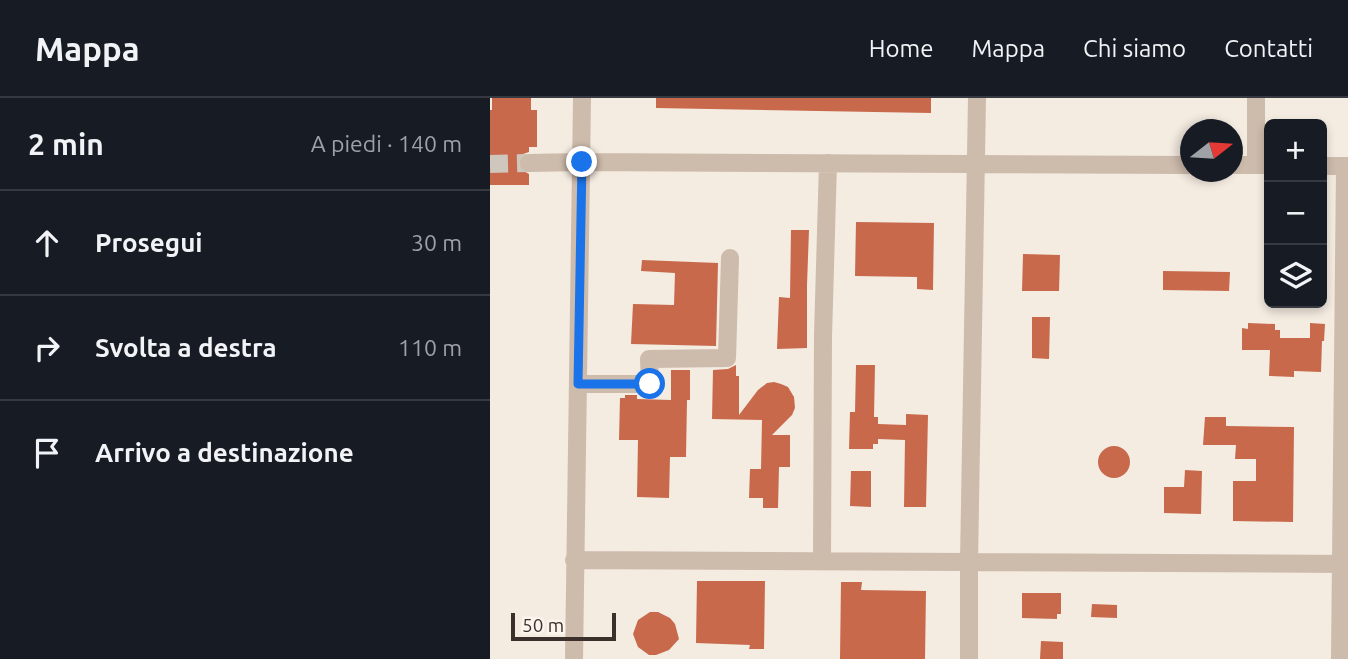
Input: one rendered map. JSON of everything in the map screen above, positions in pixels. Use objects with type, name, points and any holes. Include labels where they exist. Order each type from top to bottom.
[{"type":"lane","points":[[574,659],[582,98]]},
{"type":"lane","points":[[969,659],[976,98]]},
{"type":"lane","points":[[1243,165],[1263,165],[1256,98]]},
{"type":"lane","points":[[529,163],[1180,165]]},
{"type":"lane","points":[[822,561],[822,336],[828,163]]},
{"type":"lane","points":[[1327,166],[1347,166],[1345,564],[1340,659]]},
{"type":"lane","points":[[578,384],[650,384],[649,359],[727,358],[730,258]]},
{"type":"lane","points":[[574,560],[1345,564]]},
{"type":"building","points":[[492,98],[531,98],[531,110],[537,110],[537,147],[529,147],[529,152],[523,154],[518,163],[520,169],[529,174],[529,185],[490,185]]},
{"type":"building","points":[[656,98],[931,98],[931,113],[656,108]]},
{"type":"building","points":[[856,222],[934,223],[933,290],[917,289],[917,277],[855,276]]},
{"type":"building","points":[[791,230],[809,230],[807,348],[777,349],[779,297],[790,298]]},
{"type":"building","points":[[1023,254],[1060,255],[1059,291],[1022,291]]},
{"type":"building","points":[[642,260],[718,263],[716,346],[631,344],[633,304],[674,305],[675,273],[641,271]]},
{"type":"building","points":[[1163,271],[1230,272],[1229,291],[1163,290]]},
{"type":"building","points":[[1032,317],[1050,317],[1049,359],[1032,358]]},
{"type":"building","points":[[1248,323],[1275,324],[1275,330],[1280,330],[1280,338],[1310,338],[1310,323],[1325,324],[1321,372],[1294,371],[1294,377],[1269,376],[1270,350],[1242,350],[1242,328],[1248,329]]},
{"type":"building","points":[[736,365],[736,376],[739,376],[739,415],[758,390],[767,383],[774,382],[788,387],[794,397],[795,408],[792,415],[772,435],[790,435],[790,467],[779,467],[778,508],[763,508],[763,498],[749,498],[750,469],[761,469],[762,420],[712,419],[713,370],[728,369]]},
{"type":"building","points":[[856,365],[875,365],[874,417],[878,417],[878,424],[906,425],[906,414],[928,415],[926,507],[904,507],[905,440],[878,439],[878,444],[873,444],[873,449],[849,449],[850,412],[855,412]]},
{"type":"building","points":[[671,370],[690,370],[686,457],[670,457],[669,498],[637,497],[638,440],[619,440],[620,398],[637,395],[637,399],[671,400]]},
{"type":"building","points":[[1205,417],[1226,417],[1226,426],[1294,427],[1293,522],[1233,521],[1233,481],[1256,481],[1256,459],[1235,459],[1236,445],[1203,445]]},
{"type":"building","points":[[1114,446],[1126,450],[1130,462],[1126,474],[1114,478],[1102,474],[1098,462],[1102,450]]},
{"type":"building","points":[[1185,470],[1202,471],[1201,514],[1164,513],[1164,487],[1184,487]]},
{"type":"building","points":[[851,471],[871,471],[871,507],[850,506]]},
{"type":"building","points":[[697,581],[765,581],[764,649],[749,649],[750,645],[696,643]]},
{"type":"building","points":[[841,582],[862,582],[861,590],[926,591],[925,659],[840,659]]},
{"type":"building","points":[[1022,593],[1061,593],[1061,614],[1057,614],[1057,619],[1022,618]]},
{"type":"building","points":[[1092,604],[1117,605],[1117,618],[1091,617]]},
{"type":"building","points":[[650,612],[658,612],[670,618],[675,624],[679,639],[669,650],[656,655],[649,655],[638,647],[633,634],[638,620]]},
{"type":"building","points":[[1041,641],[1063,642],[1063,659],[1040,659]]},
{"type":"tunnel","points":[[490,164],[529,163]]},
{"type":"route","points":[[582,162],[578,384],[650,384]]}]
